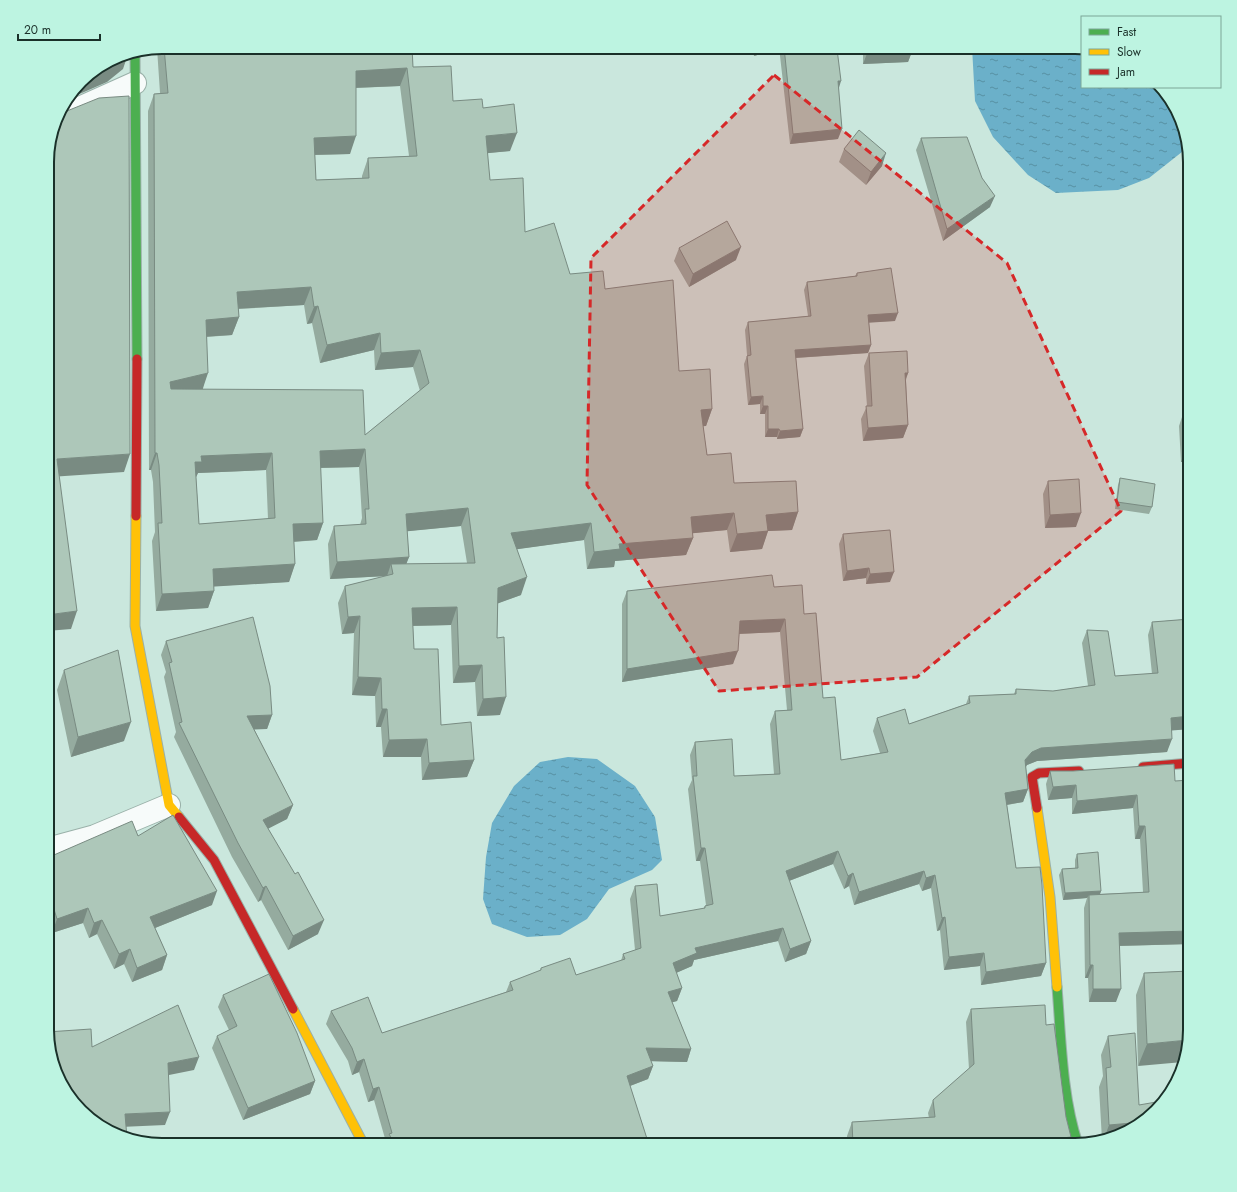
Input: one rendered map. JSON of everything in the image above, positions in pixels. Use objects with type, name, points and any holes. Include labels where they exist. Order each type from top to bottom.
[{"type":"street","points":[[135,58],[137,337],[135,626],[169,806],[214,860],[360,1138]]},
{"type":"street","points":[[65,115],[135,83]]},
{"type":"street","points":[[1133,767],[1183,763]]},
{"type":"street","points":[[1076,1138],[1073,1128],[1065,1073],[1053,950],[1050,897],[1032,777],[1034,775],[1046,772],[1089,770]]},
{"type":"street","points":[[54,847],[95,836],[169,806]]},
{"type":"highlighted area","points":[[774,75],[1007,263],[1121,511],[917,677],[719,691],[587,485],[591,258]]},
{"type":"water","points":[[972,54],[1081,54],[1081,88],[1153,88],[1165,102],[1172,114],[1179,134],[1182,152],[1149,178],[1118,190],[1056,193],[1028,175],[993,137],[975,101]]},
{"type":"water","points":[[568,757],[597,759],[635,786],[655,817],[662,860],[652,870],[609,889],[587,919],[560,935],[527,937],[492,924],[483,899],[486,857],[492,823],[514,786],[540,762]]},
{"type":"building","points":[[165,54],[412,54],[413,67],[451,66],[453,101],[482,99],[483,108],[514,104],[517,133],[486,136],[490,180],[523,178],[525,232],[554,223],[570,274],[603,271],[605,289],[673,280],[679,371],[710,369],[712,409],[701,410],[707,455],[731,453],[734,483],[796,481],[798,512],[766,515],[768,531],[737,534],[734,513],[691,517],[693,538],[619,544],[620,549],[594,552],[591,523],[511,533],[527,577],[498,588],[497,638],[504,637],[506,697],[483,699],[482,665],[459,666],[457,607],[412,608],[414,649],[438,649],[441,725],[471,722],[474,760],[429,763],[427,739],[389,740],[387,709],[382,709],[381,678],[358,677],[360,616],[348,617],[345,586],[393,574],[391,564],[475,563],[468,508],[406,514],[409,557],[337,562],[334,526],[366,524],[365,509],[369,509],[365,449],[320,451],[323,523],[293,524],[295,564],[213,569],[214,591],[162,594],[158,523],[162,523],[159,465],[157,453],[155,453],[154,94],[168,93]],"holes":[[[407,68],[417,156],[368,158],[369,178],[316,180],[314,138],[356,136],[356,71]],[[311,287],[314,307],[318,306],[327,345],[380,333],[381,353],[420,350],[429,383],[365,435],[363,390],[171,389],[170,382],[208,373],[206,320],[239,317],[237,292]],[[272,453],[275,518],[199,524],[195,462],[202,462],[201,456]]]},
{"type":"building","points":[[785,54],[838,54],[841,81],[838,81],[842,129],[793,134]]},
{"type":"building","points":[[129,96],[130,454],[57,459],[77,611],[54,614],[54,155],[58,134],[67,111],[99,98]]},
{"type":"building","points":[[859,130],[886,153],[871,172],[844,149]]},
{"type":"building","points":[[967,137],[982,178],[995,196],[947,229],[921,138]]},
{"type":"building","points":[[727,221],[741,247],[693,274],[679,248]]},
{"type":"building","points":[[891,268],[898,313],[868,315],[871,345],[795,350],[803,429],[780,431],[779,429],[768,429],[768,406],[763,406],[763,396],[751,397],[747,356],[751,355],[748,322],[811,316],[807,282],[857,276],[857,273]]},
{"type":"building","points":[[907,351],[908,373],[905,373],[908,425],[868,428],[866,406],[872,406],[869,353]]},
{"type":"building","points":[[1120,478],[1155,484],[1152,507],[1117,502]]},
{"type":"building","points":[[1079,479],[1081,513],[1050,515],[1048,481]]},
{"type":"building","points":[[890,530],[894,572],[870,574],[869,568],[847,571],[843,534]]},
{"type":"building","points":[[772,575],[774,587],[802,585],[804,614],[816,613],[823,698],[835,697],[841,760],[888,752],[877,718],[905,709],[909,724],[970,703],[969,696],[1016,694],[1016,689],[1053,691],[1095,685],[1087,630],[1108,631],[1115,676],[1158,673],[1152,622],[1183,620],[1183,717],[1171,718],[1172,739],[1041,748],[1032,752],[1025,760],[1028,789],[1005,793],[1016,868],[1040,867],[1046,963],[986,972],[984,953],[949,957],[945,917],[942,918],[935,875],[926,878],[924,871],[859,892],[853,873],[848,876],[838,851],[786,871],[811,941],[790,949],[783,928],[695,948],[697,953],[673,963],[682,988],[668,992],[691,1049],[646,1048],[653,1066],[627,1076],[647,1138],[391,1138],[389,1134],[392,1133],[379,1087],[373,1089],[364,1059],[357,1062],[352,1048],[331,1011],[368,997],[382,1033],[513,990],[510,982],[541,970],[541,968],[570,958],[576,975],[625,959],[623,954],[641,948],[635,886],[657,884],[660,916],[705,908],[705,906],[713,904],[705,848],[701,848],[693,776],[697,776],[695,742],[732,739],[734,776],[780,774],[775,711],[792,710],[785,619],[740,621],[738,651],[627,669],[627,591]]},
{"type":"building","points":[[253,617],[270,686],[272,715],[247,716],[293,805],[263,820],[295,874],[298,872],[324,920],[293,936],[266,886],[263,888],[238,843],[179,723],[182,722],[169,663],[172,662],[166,641]]},
{"type":"building","points":[[118,650],[131,722],[78,737],[64,670]]},
{"type":"building","points":[[1174,764],[1175,781],[1183,780],[1183,931],[1119,933],[1121,989],[1093,989],[1093,965],[1090,965],[1089,895],[1149,892],[1145,826],[1139,826],[1137,795],[1077,801],[1076,785],[1053,787],[1050,771],[1073,771]]},
{"type":"building","points":[[173,815],[217,891],[150,917],[167,955],[137,968],[130,949],[119,954],[102,920],[94,923],[88,908],[57,919],[54,909],[54,855],[132,821],[138,836]]},
{"type":"building","points":[[1098,852],[1101,891],[1065,893],[1062,869],[1078,868],[1077,854]]},
{"type":"building","points":[[1183,971],[1182,1041],[1147,1044],[1144,973]]},
{"type":"building","points":[[269,974],[297,1033],[315,1081],[248,1108],[217,1036],[237,1026],[223,995]]},
{"type":"building","points":[[178,1005],[199,1057],[168,1063],[170,1112],[125,1114],[126,1131],[114,1127],[96,1116],[72,1090],[62,1071],[56,1051],[54,1032],[91,1029],[92,1047]]},
{"type":"building","points":[[1045,1005],[1046,1025],[1054,1024],[1066,1117],[1071,1137],[853,1138],[852,1122],[935,1117],[933,1100],[974,1064],[971,1009]]},
{"type":"building","points":[[1135,1033],[1139,1105],[1155,1102],[1135,1120],[1128,1123],[1109,1125],[1106,1068],[1111,1067],[1108,1036]]},
{"type":"traffic: fast","points":[[135,58],[137,359]]},
{"type":"traffic: fast","points":[[1057,987],[1065,1087],[1076,1138]]},
{"type":"traffic: slow","points":[[136,516],[135,626],[169,805],[179,817]]},
{"type":"traffic: slow","points":[[1037,808],[1050,897],[1057,987]]},
{"type":"traffic: slow","points":[[293,1009],[360,1138]]},
{"type":"traffic: jam","points":[[136,516],[137,359]]},
{"type":"traffic: jam","points":[[1143,767],[1183,764]]},
{"type":"traffic: jam","points":[[1037,808],[1032,777],[1039,773],[1079,771]]},
{"type":"traffic: jam","points":[[179,817],[214,860],[293,1009]]}]
